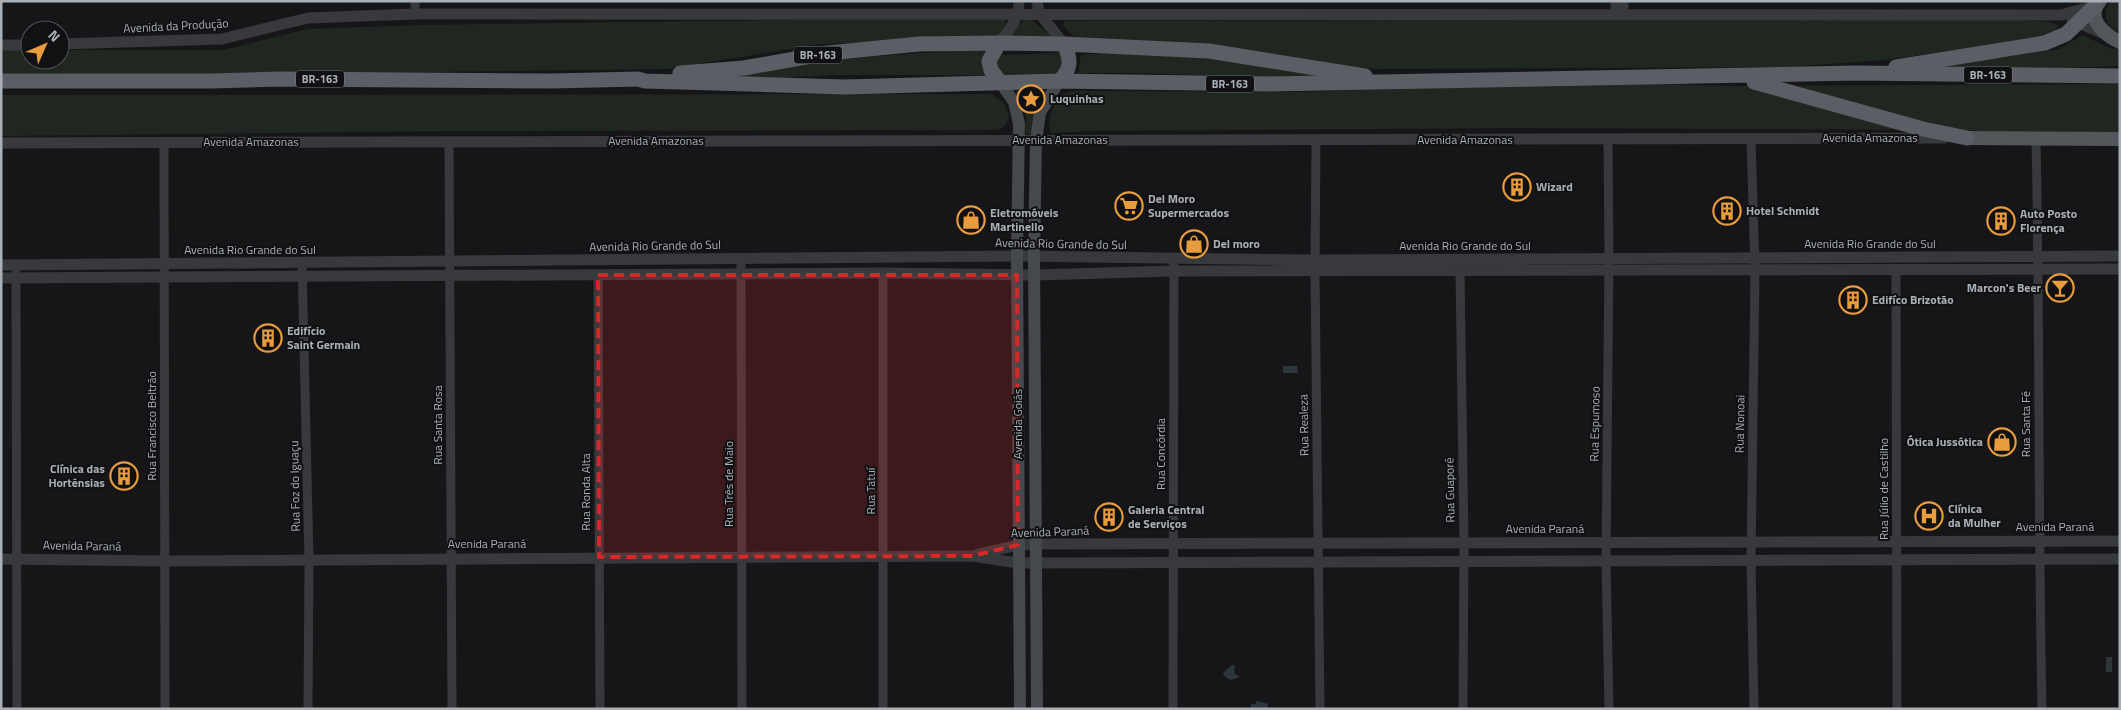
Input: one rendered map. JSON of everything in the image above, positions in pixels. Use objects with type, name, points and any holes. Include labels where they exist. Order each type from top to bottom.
[{"type":"highway","points":[[1855,73],[2045,44],[2060,38],[2098,3]]},
{"type":"highway","points":[[1000,43],[989,61],[991,70],[1000,82]]},
{"type":"highway","name":"BR-163","points":[[638,79],[646,76],[744,68],[828,52],[919,44],[1000,43],[1209,51],[1401,82]]},
{"type":"highway","points":[[1059,80],[1067,73],[1070,65],[1069,53],[1064,44]]},
{"type":"highway","name":"BR-163","points":[[1,80],[211,81],[280,79],[553,82],[638,79],[645,81],[845,87],[1059,80],[1269,84],[1738,77],[1855,73],[2120,76]]},
{"type":"highway","points":[[1738,77],[1923,129],[1966,138]]},
{"type":"main road","points":[[2098,3],[2096,20],[2104,34],[2120,42]]},
{"type":"main road","name":"Avenida Goiás","points":[[1037,709],[1034,258],[1036,140],[1040,113],[1059,80]]},
{"type":"main road","name":"Avenida Goiás","points":[[1000,82],[1014,102],[1019,124],[1020,140],[1017,256],[1020,709]]},
{"type":"main road","name":"Avenida Amazonas","points":[[1966,138],[2120,139]]},
{"type":"street","points":[[415,1],[415,14]]},
{"type":"street","points":[[1036,1],[1039,13],[1064,44]]},
{"type":"street","points":[[1615,1],[1619,14]]},
{"type":"street","points":[[1619,14],[1624,1]]},
{"type":"street","name":"Avenida da Produção","points":[[70,44],[222,39],[308,18],[415,14],[1019,7],[1039,13],[2061,15],[2098,3]]},
{"type":"street","points":[[1000,43],[1014,23],[1019,7]]},
{"type":"street","name":"Avenida da Produção","points":[[2061,15],[2104,34]]},
{"type":"street","points":[[1,45],[20,45]]},
{"type":"street","name":"Avenida Amazonas","points":[[1,143],[1966,138]]},
{"type":"street","name":"Rua Santa Fé","points":[[2036,138],[2039,257],[2038,560],[2042,709]]},
{"type":"street","name":"Rua Espumoso","points":[[1608,139],[1610,259],[1606,561],[1610,709]]},
{"type":"street","name":"Rua Nonoai","points":[[1751,139],[1755,264],[1750,561],[1754,709]]},
{"type":"street","name":"Rua Realeza","points":[[1316,140],[1315,265],[1320,709]]},
{"type":"street","name":"Rua Santa Rosa","points":[[449,142],[452,709]]},
{"type":"street","name":"Rua Francisco Beltrão","points":[[164,143],[165,709]]},
{"type":"street","name":"Avenida Rio Grande do Sul","points":[[1,265],[1017,256],[1034,258],[1174,259],[1460,272],[1609,271],[1755,264],[2120,256]]},
{"type":"street","name":"Rua Três de Maio","points":[[741,259],[742,709]]},
{"type":"street","name":"Rua Concórdia","points":[[1173,709],[1174,259]]},
{"type":"street","name":"Avenida Rio Grande do Sul","points":[[1,278],[883,273],[1035,275],[1315,265],[1610,259],[1896,269],[2120,269]]},
{"type":"street","name":"Rua Foz do Iguaçu","points":[[302,263],[309,560],[308,709]]},
{"type":"street","points":[[16,265],[15,559],[17,709]]},
{"type":"street","name":"Rua Júlio de Castilho","points":[[1896,269],[1897,709]]},
{"type":"street","name":"Rua Guaporé","points":[[1460,272],[1464,542],[1463,709]]},
{"type":"street","name":"Rua Tatuí","points":[[883,273],[883,709]]},
{"type":"street","name":"Rua Ronda Alta","points":[[598,275],[600,709]]},
{"type":"street","name":"Avenida Paraná","points":[[972,556],[1018,545],[1036,544],[2120,541]]},
{"type":"street","name":"Avenida Paraná","points":[[1,559],[164,561],[972,556],[1018,563],[1463,563],[2120,559]]},
{"type":"highlighted area","points":[[598,275],[1017,275],[1018,545],[972,556],[599,557]]},
{"type":"shaded area","points":[[2111,1],[2120,1],[2120,32],[2111,29],[2106,18],[2107,8]]},
{"type":"shaded area","points":[[1006,17],[1004,31],[996,38],[820,44],[667,69],[267,74],[1,73],[1,50],[20,50],[20,70],[70,70],[70,50],[224,50],[307,29],[420,25]]},
{"type":"shaded area","points":[[2001,19],[2051,22],[2059,26],[2055,31],[2040,38],[1884,60],[1787,67],[1377,69],[1075,38],[1063,25],[1064,21]]},
{"type":"shaded area","points":[[1024,20],[1032,20],[1054,39],[1006,39],[1017,25]]},
{"type":"shaded area","points":[[2083,35],[2111,49],[2120,49],[2120,66],[1881,75],[2059,49]]},
{"type":"shaded area","points":[[989,48],[990,75],[838,75],[722,80],[720,77],[786,63]]},
{"type":"shaded area","points":[[1120,52],[1225,58],[1337,75],[1318,79],[1078,73],[1081,55]]},
{"type":"shaded area","points":[[1061,53],[1065,57],[1059,75],[1003,78],[995,63],[997,55]]},
{"type":"shaded area","points":[[1610,83],[1737,86],[2120,84],[2120,132],[2039,134],[1963,130],[1521,128],[1097,131],[1051,133],[1049,124],[1051,113],[1062,95],[1074,91],[1302,92]]},
{"type":"shaded area","points":[[1015,91],[1045,91],[1036,110],[1034,134],[1026,134],[1025,108]]},
{"type":"shaded area","points":[[992,94],[1004,103],[1009,116],[1005,126],[997,130],[446,131],[1,136],[1,95]]},
{"type":"shaded area","points":[[1283,366],[1297,366],[1298,373],[1283,373]]},
{"type":"shaded area","points":[[2106,657],[2112,657],[2112,672],[2106,672]]},
{"type":"shaded area","points":[[1232,665],[1235,666],[1234,673],[1240,677],[1231,680],[1225,677],[1223,673]]},
{"type":"shaded area","points":[[1256,701],[1268,704],[1267,709],[1251,709],[1251,704],[1256,704]]},
{"type":"place","name":"Luquinhas","points":[[1031,99]]},
{"type":"place","name":"Wizard","points":[[1517,187]]},
{"type":"place","name":"Del Moro Supermercados","points":[[1129,206]]},
{"type":"place","name":"Hotel Schmidt","points":[[1727,211]]},
{"type":"place","name":"Eletromóveis Martinello","points":[[971,220]]},
{"type":"place","name":"Auto Posto Florença","points":[[2001,221]]},
{"type":"place","name":"Del moro","points":[[1194,244]]},
{"type":"place","name":"Marcon's Beer","points":[[2060,288]]},
{"type":"place","name":"Edifíco Brizotão","points":[[1853,300]]},
{"type":"place","name":"Edifício Saint Germain","points":[[268,338]]},
{"type":"place","name":"Ótica Jussótica","points":[[2002,442]]},
{"type":"place","name":"Clínica das Hortênsias","points":[[124,476]]},
{"type":"place","name":"Clínica da Mulher","points":[[1929,516]]},
{"type":"place","name":"Galeria Central de Serviços","points":[[1109,517]]}]
